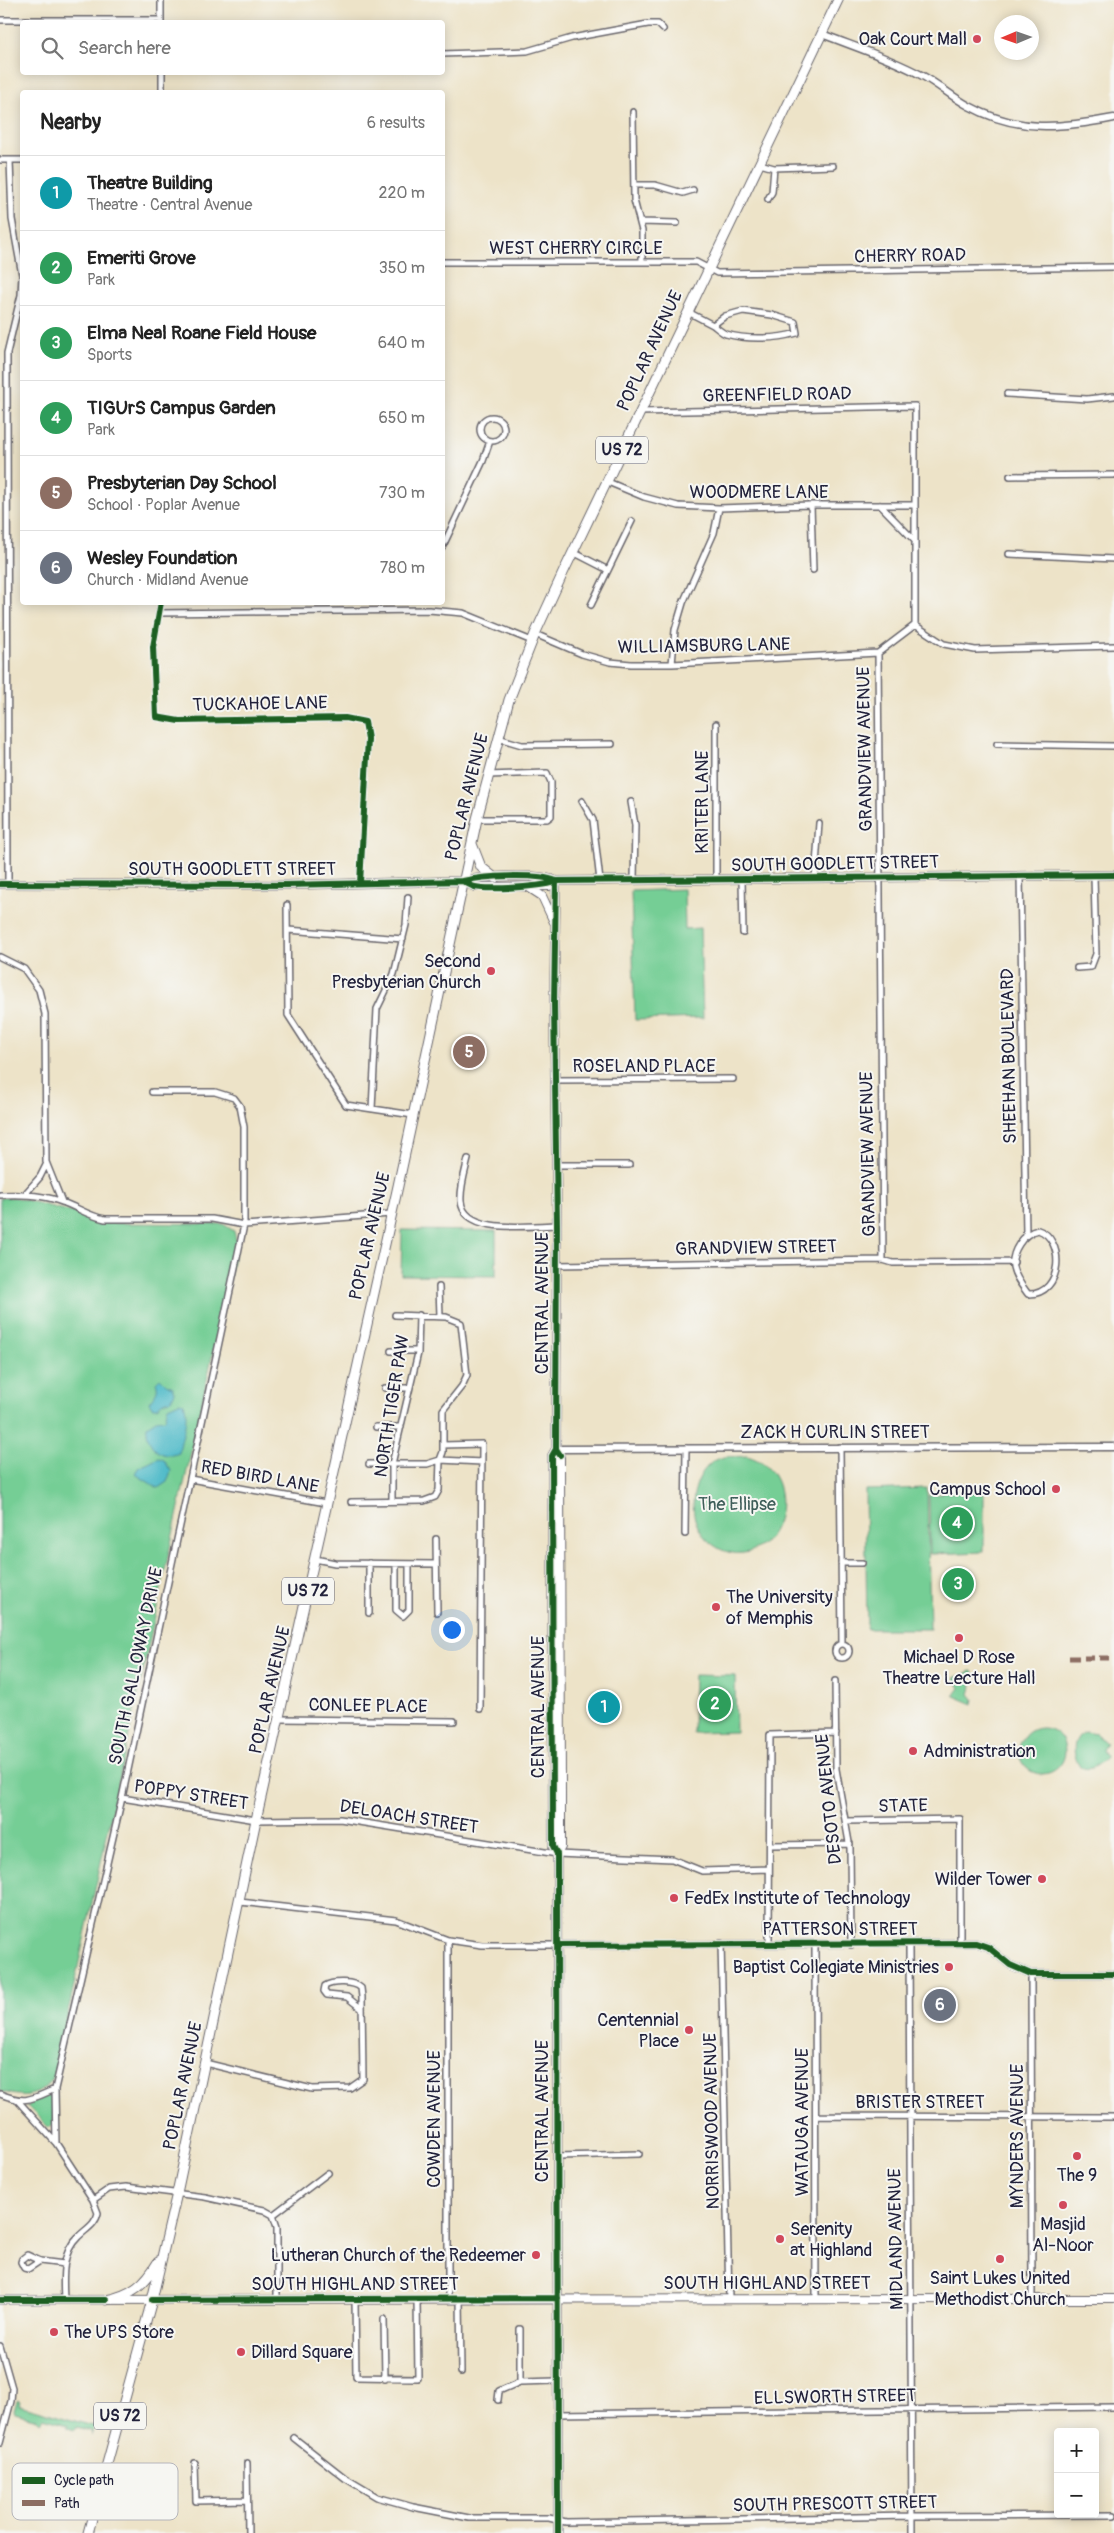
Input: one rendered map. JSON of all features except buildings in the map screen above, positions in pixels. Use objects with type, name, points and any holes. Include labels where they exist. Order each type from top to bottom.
[{"type":"main road","name":"POPLAR AVENUE","points":[[107,2463],[152,2300],[177,2193],[256,1820],[280,1719],[477,819],[497,738],[534,638],[573,552],[608,482],[708,267],[760,164],[838,0]]},
{"type":"main road","points":[[472,843],[481,867],[495,878]]},
{"type":"main road","name":"SOUTH GOODLETT STREET","points":[[4,884],[463,882],[474,878],[538,877],[556,881],[1114,875]]},
{"type":"main road","name":"SOUTH GOODLETT STREET","points":[[463,882],[475,887],[548,886],[556,881]]},
{"type":"main road","name":"CENTRAL AVENUE","points":[[556,881],[556,1449],[560,1456],[561,1796],[561,1848],[557,1854],[558,2298],[556,2381],[558,2533]]},
{"type":"main road","points":[[526,886],[542,896],[547,903],[556,934]]},
{"type":"main road","points":[[106,2300],[128,2294],[143,2284],[163,2253]]},
{"type":"main road","name":"SOUTH HIGHLAND STREET","points":[[0,2300],[448,2298],[1114,2299]]},
{"type":"main road","name":"POPLAR AVENUE","points":[[88,2533],[92,2520]]},
{"type":"street","points":[[161,0],[161,20]]},
{"type":"street","points":[[0,20],[20,20]]},
{"type":"street","points":[[445,54],[527,51],[572,38],[648,24],[658,24],[663,29]]},
{"type":"street","points":[[822,34],[894,62],[926,78],[968,106],[1000,120],[1030,126],[1051,127],[1114,118]]},
{"type":"street","points":[[162,75],[162,90]]},
{"type":"street","points":[[633,112],[634,200],[641,222],[642,261]]},
{"type":"street","points":[[0,160],[20,160]]},
{"type":"street","points":[[10,160],[12,219],[20,264]]},
{"type":"street","points":[[760,164],[774,168],[833,166]]},
{"type":"street","points":[[768,199],[772,192],[774,168]]},
{"type":"street","points":[[634,185],[655,186],[683,194],[693,190]]},
{"type":"street","points":[[641,222],[677,224]]},
{"type":"street","name":"WEST CHERRY CIRCLE","points":[[445,262],[696,262],[708,267]]},
{"type":"street","name":"CHERRY ROAD","points":[[708,267],[717,273],[1114,267]]},
{"type":"street","points":[[4,884],[7,353],[20,303]]},
{"type":"street","points":[[688,312],[713,325],[725,334],[753,337],[783,337],[796,333],[795,322],[772,315],[743,312],[726,316],[713,325]]},
{"type":"street","points":[[1007,394],[1087,399],[1114,396]]},
{"type":"street","name":"GREENFIELD ROAD","points":[[639,412],[915,406],[915,505]]},
{"type":"street","points":[[498,417],[503,422],[505,429],[502,436],[497,440],[490,441],[483,438],[480,424],[484,418],[498,417]]},
{"type":"street","points":[[445,542],[483,462],[490,441]]},
{"type":"street","points":[[1010,476],[1114,475]]},
{"type":"street","name":"WOODMERE LANE","points":[[608,482],[644,497],[678,506],[718,508],[811,505],[915,505]]},
{"type":"street","points":[[811,505],[813,570]]},
{"type":"street","points":[[879,505],[915,540]]},
{"type":"street","points":[[915,505],[914,625],[944,644],[975,650],[1114,646]]},
{"type":"street","points":[[672,664],[675,630],[683,603],[712,540],[718,508]]},
{"type":"street","points":[[591,605],[632,520]]},
{"type":"street","points":[[573,552],[608,570]]},
{"type":"street","points":[[1009,554],[1114,559]]},
{"type":"street","points":[[159,613],[160,605]]},
{"type":"street","points":[[318,605],[318,610]]},
{"type":"street","points":[[429,605],[429,610]]},
{"type":"street","name":"WILLIAMSBURG LANE","points":[[159,613],[429,610],[463,613],[610,662],[672,664],[878,653]]},
{"type":"street","name":"TUCKAHOE LANE","points":[[159,613],[153,647],[156,717],[179,721],[345,718],[365,722],[368,739],[360,883]]},
{"type":"street","name":"GRANDVIEW AVENUE","points":[[883,1260],[878,653],[914,625]]},
{"type":"street","name":"KRITER LANE","points":[[716,724],[716,880]]},
{"type":"street","points":[[497,738],[522,744],[612,744]]},
{"type":"street","points":[[997,744],[1114,746]]},
{"type":"street","points":[[477,819],[547,819],[551,816],[551,779],[547,773],[488,775]]},
{"type":"street","points":[[582,801],[593,820],[600,880]]},
{"type":"street","points":[[631,802],[636,844],[634,880]]},
{"type":"street","points":[[815,878],[819,823]]},
{"type":"street","name":"SHEEHAN BOULEVARD","points":[[1014,1262],[1015,1254],[1026,1234],[1020,876]]},
{"type":"street","points":[[1077,968],[1091,967],[1096,954],[1094,876]]},
{"type":"street","points":[[742,879],[743,933]]},
{"type":"street","points":[[372,1109],[377,1009],[394,974],[403,939],[408,897]]},
{"type":"street","points":[[287,905],[288,1015],[346,1105],[413,1115]]},
{"type":"street","points":[[288,930],[403,939]]},
{"type":"street","points":[[0,957],[24,969],[39,990],[46,1014],[46,1165],[62,1202]]},
{"type":"street","name":"ROSELAND PLACE","points":[[555,1080],[733,1079]]},
{"type":"street","name":"SOUTH GALLOWAY DRIVE","points":[[92,2200],[56,2143],[55,2089],[122,1798],[244,1224],[244,1127],[240,1106],[234,1098],[215,1092],[152,1092]]},
{"type":"street","points":[[468,1159],[461,1200],[464,1212],[473,1221],[486,1225],[557,1225]]},
{"type":"street","points":[[25,1194],[40,1177],[46,1165]]},
{"type":"street","points":[[556,1165],[629,1165]]},
{"type":"street","points":[[0,1195],[25,1194],[62,1202],[84,1213],[105,1219],[212,1219],[244,1224],[391,1214]]},
{"type":"street","points":[[1014,1262],[1013,1266],[1020,1283],[1028,1294],[1043,1292],[1054,1280],[1056,1260],[1051,1239],[1038,1230],[1026,1234]]},
{"type":"street","name":"GRANDVIEW STREET","points":[[557,1265],[883,1260],[893,1263],[1014,1262]]},
{"type":"street","points":[[439,1287],[440,1316]]},
{"type":"street","points":[[351,1502],[424,1501],[435,1497],[439,1486],[440,1460],[443,1445],[443,1410],[462,1386],[467,1376],[462,1323],[455,1318],[440,1316],[395,1315]]},
{"type":"street","name":"NORTH TIGER PAW","points":[[392,1501],[392,1464],[418,1351],[419,1315]]},
{"type":"street","points":[[391,1351],[418,1351]]},
{"type":"street","points":[[385,1388],[409,1388]]},
{"type":"street","points":[[376,1427],[400,1427]]},
{"type":"street","points":[[443,1445],[482,1444],[480,1709]]},
{"type":"street","points":[[840,1447],[842,1643]]},
{"type":"street","name":"ZACK H CURLIN STREET","points":[[556,1449],[1114,1447]]},
{"type":"street","points":[[685,1534],[686,1448]]},
{"type":"street","points":[[369,1464],[427,1464],[440,1460],[482,1462]]},
{"type":"street","name":"RED BIRD LANE","points":[[190,1479],[326,1502]]},
{"type":"street","points":[[436,1539],[437,1612]]},
{"type":"street","points":[[315,1559],[335,1563],[436,1564]]},
{"type":"street","points":[[369,1563],[369,1613]]},
{"type":"street","points":[[841,1563],[862,1563]]},
{"type":"street","points":[[396,1564],[396,1610],[403,1616],[409,1610],[409,1564]]},
{"type":"street","name":"DESOTO AVENUE","points":[[835,1681],[836,1769],[850,1844],[851,1945]]},
{"type":"street","name":"CONLEE PLACE","points":[[280,1719],[454,1721]]},
{"type":"street","points":[[769,1944],[770,1735],[836,1733]]},
{"type":"street","name":"POPPY STREET","points":[[122,1798],[256,1820]]},
{"type":"street","name":"DELOACH STREET","points":[[256,1820],[340,1819],[557,1854],[672,1859],[702,1871],[769,1869]]},
{"type":"street","name":"STATE","points":[[847,1821],[960,1819],[960,1943]]},
{"type":"street","points":[[770,1845],[850,1844]]},
{"type":"street","name":"PATTERSON STREET","points":[[240,1902],[396,1920],[448,1940],[482,1945],[976,1943],[988,1947],[1010,1965],[1031,1974],[1114,1974]]},
{"type":"street","name":"COWDEN AVENUE","points":[[448,1940],[448,2298]]},
{"type":"street","name":"NORRISWOOD AVENUE","points":[[721,1943],[729,2299]]},
{"type":"street","name":"WATAUGA AVENUE","points":[[814,1944],[816,2299]]},
{"type":"street","name":"MIDLAND AVENUE","points":[[909,1944],[908,2115],[912,2533]]},
{"type":"street","name":"MYNDERS AVENUE","points":[[1031,1974],[1032,2298]]},
{"type":"street","points":[[205,2063],[312,2089],[350,2088],[362,2079],[362,2009],[362,1992],[359,1985],[330,1984],[324,1986],[324,1991],[327,1995],[347,1997],[362,2009]]},
{"type":"street","points":[[18,2101],[35,2098],[55,2089]]},
{"type":"street","points":[[0,2094],[18,2101],[56,2143]]},
{"type":"street","name":"BRISTER STREET","points":[[816,2116],[1114,2117]]},
{"type":"street","points":[[558,2156],[639,2154]]},
{"type":"street","points":[[272,2215],[328,2173]]},
{"type":"street","points":[[64,2299],[64,2264],[74,2242],[97,2219],[97,2209],[92,2200],[105,2191],[116,2187],[177,2193],[264,2210],[272,2215],[277,2227],[277,2300]]},
{"type":"street","points":[[40,2261],[64,2264]]},
{"type":"street","points":[[460,2298],[461,2372]]},
{"type":"street","points":[[355,2299],[356,2377],[385,2379],[418,2378],[417,2299]]},
{"type":"street","points":[[384,2319],[385,2379]]},
{"type":"street","points":[[520,2329],[520,2382]]},
{"type":"street","points":[[0,2346],[12,2388],[11,2401],[0,2443]]},
{"type":"street","points":[[498,2400],[499,2391],[520,2382],[556,2381]]},
{"type":"street","name":"ELLSWORTH STREET","points":[[557,2414],[1114,2407]]},
{"type":"street","name":"SOUTH PRESCOTT STREET","points":[[294,2438],[345,2478],[377,2497],[413,2507],[469,2518],[549,2518],[558,2520],[1114,2515]]},
{"type":"street","points":[[247,2462],[248,2533]]},
{"type":"street","points":[[195,2463],[196,2501],[247,2500]]},
{"type":"green space","points":[[684,889],[685,929],[700,928],[703,1018],[635,1020],[631,891]]},
{"type":"green space","points":[[14,1197],[72,1212],[105,1223],[223,1224],[234,1231],[237,1243],[54,2076],[43,2089],[30,2095],[16,2095],[0,2091],[0,1198]]},
{"type":"green space","points":[[402,1230],[496,1231],[496,1276],[401,1275]]},
{"type":"green space","name":"The Ellipse","points":[[747,1456],[766,1466],[777,1481],[781,1499],[779,1518],[771,1535],[759,1547],[742,1553],[722,1550],[705,1538],[699,1529],[693,1510],[695,1491],[702,1473],[715,1460],[724,1457]]},
{"type":"green space","points":[[927,1488],[930,1629],[867,1629],[865,1490]]},
{"type":"green space","points":[[942,1492],[981,1492],[984,1494],[984,1552],[930,1554],[929,1495],[942,1494]]},
{"type":"green space","points":[[971,1671],[973,1672],[970,1679],[972,1687],[970,1694],[974,1699],[973,1704],[954,1696],[960,1688],[954,1678]]},
{"type":"green space","points":[[694,1675],[735,1676],[736,1732],[693,1733]]},
{"type":"green space","points":[[1037,1728],[1047,1728],[1061,1738],[1065,1751],[1061,1764],[1055,1770],[1047,1774],[1037,1774],[1023,1764],[1019,1756],[1019,1746],[1029,1732]]},
{"type":"green space","points":[[1084,1732],[1096,1734],[1106,1743],[1102,1750],[1106,1757],[1098,1765],[1088,1769],[1081,1767],[1078,1763],[1074,1748],[1077,1739]]},
{"type":"green space","points":[[47,2095],[53,2098],[54,2124],[49,2128],[27,2106]]},
{"type":"green space","points":[[17,2400],[20,2401],[19,2405],[93,2426],[95,2423],[92,2436],[91,2431],[77,2427],[75,2430],[68,2428],[68,2425],[43,2418],[40,2422],[37,2419],[15,2413]]},
{"type":"water","points":[[160,1378],[166,1384],[173,1387],[175,1392],[171,1400],[163,1402],[157,1407],[152,1407],[149,1402],[156,1393],[156,1382]]},
{"type":"water","points":[[179,1402],[184,1403],[186,1416],[179,1453],[166,1455],[160,1453],[152,1445],[147,1433],[147,1426],[156,1420],[165,1419],[168,1407]]},
{"type":"water","points":[[159,1458],[164,1460],[171,1471],[167,1482],[158,1488],[135,1474],[138,1468]]},
{"type":"marked path","points":[[1069,1658],[1114,1658]]},
{"type":"cycle path","points":[[160,605],[153,647],[156,717],[179,721],[345,718],[365,722],[368,739],[360,883]]},
{"type":"cycle path","points":[[0,884],[286,885],[463,881],[510,876],[547,878],[556,881],[1114,875]]},
{"type":"cycle path","points":[[556,881],[554,1004],[557,1225],[556,1449],[560,1455]]},
{"type":"cycle path","points":[[464,882],[475,887],[492,888],[529,886],[556,881]]},
{"type":"cycle path","points":[[556,1449],[552,1456],[553,1846],[557,1854],[558,2533]]},
{"type":"cycle path","points":[[557,1945],[976,1943],[988,1947],[1010,1965],[1031,1974],[1114,1974]]},
{"type":"cycle path","points":[[152,2300],[558,2298]]},
{"type":"cycle path","points":[[0,2300],[106,2300]]},
{"type":"place","name":"Oak Court Mall","points":[[977,39]]},
{"type":"place","name":"Second Presbyterian Church","points":[[491,971]]},
{"type":"place","name":"Presbyterian Day School","points":[[469,1052]]},
{"type":"place","name":"Campus School","points":[[1056,1489]]},
{"type":"place","name":"TIGUrS Campus Garden","points":[[957,1523]]},
{"type":"place","name":"Elma Neal Roane Field House","points":[[958,1584]]},
{"type":"place","name":"The University of Memphis","points":[[716,1607]]},
{"type":"place","name":"Michael D Rose Theatre Lecture Hall","points":[[959,1638]]},
{"type":"place","name":"Emeriti Grove","points":[[715,1704]]},
{"type":"place","name":"Theatre Building","points":[[604,1707]]},
{"type":"place","name":"Administration","points":[[913,1751]]},
{"type":"place","name":"Wilder Tower","points":[[1042,1879]]},
{"type":"place","name":"FedEx Institute of Technology","points":[[674,1898]]},
{"type":"place","name":"Baptist Collegiate Ministries","points":[[949,1967]]},
{"type":"place","name":"Wesley Foundation","points":[[940,2005]]},
{"type":"place","name":"Centennial Place","points":[[689,2030]]},
{"type":"place","name":"The 9","points":[[1077,2156]]},
{"type":"place","name":"Masjid Al-Noor","points":[[1063,2205]]},
{"type":"place","name":"Serenity at Highland","points":[[780,2239]]},
{"type":"place","name":"Lutheran Church of the Redeemer","points":[[536,2255]]},
{"type":"place","name":"Saint Lukes United Methodist Church","points":[[1000,2259]]},
{"type":"place","name":"The UPS Store","points":[[54,2332]]},
{"type":"place","name":"Dillard Square","points":[[241,2352]]}]
